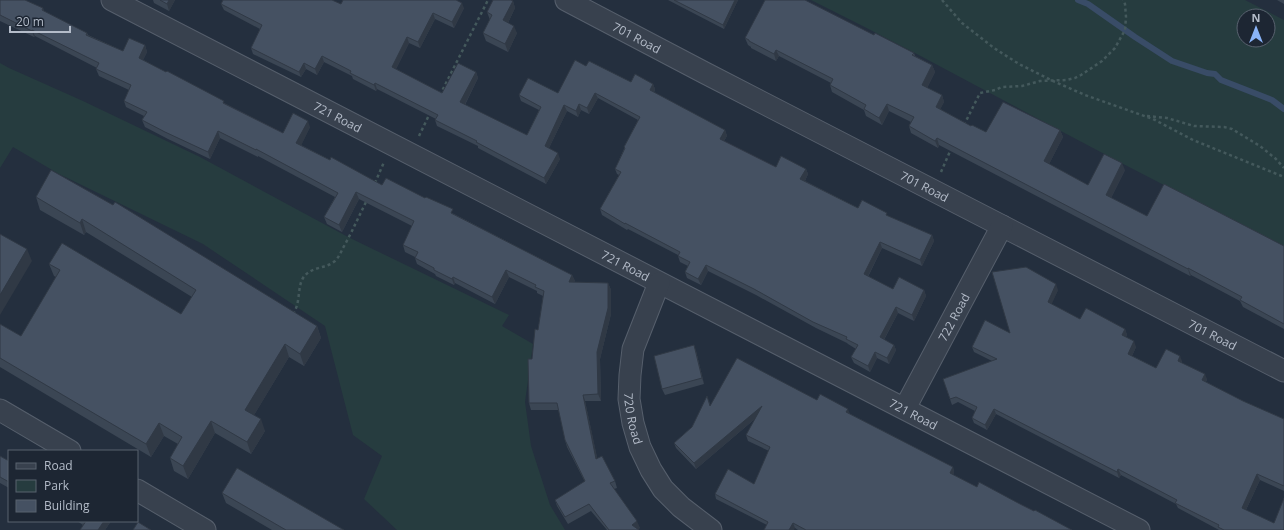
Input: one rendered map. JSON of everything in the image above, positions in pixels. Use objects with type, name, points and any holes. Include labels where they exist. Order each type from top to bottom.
[{"type":"street","name":"721 Road","points":[[112,0],[1139,530]]},
{"type":"street","name":"701 Road","points":[[566,0],[1284,371]]},
{"type":"street","name":"722 Road","points":[[905,408],[1002,226]]},
{"type":"street","name":"720 Road","points":[[659,283],[633,349],[629,399],[633,423],[650,470],[663,489],[681,507],[711,530]]},
{"type":"street","points":[[0,410],[68,450]]},
{"type":"street","points":[[138,491],[205,530]]},
{"type":"path","points":[[437,100],[488,0]]},
{"type":"path","points":[[940,0],[962,23],[994,48],[1019,64],[1085,95],[1153,119],[1193,140],[1284,177]]},
{"type":"path","points":[[963,126],[980,93],[1002,87],[1022,86],[1040,81],[1075,78],[1102,61],[1115,48],[1125,30],[1126,17],[1125,4],[1123,0]]},
{"type":"path","points":[[373,186],[434,107]]},
{"type":"path","points":[[1142,116],[1166,118],[1194,126],[1224,127],[1232,129],[1260,146],[1276,159],[1284,168]]},
{"type":"path","points":[[933,190],[952,146]]},
{"type":"path","points":[[292,316],[297,308],[303,279],[314,269],[337,259],[370,193]]},
{"type":"green space","points":[[811,0],[1245,0],[1261,8],[1236,8],[1236,48],[1276,48],[1276,16],[1284,20],[1284,246],[1206,208]]},
{"type":"green space","points":[[0,63],[200,157],[348,237],[509,315],[502,326],[533,344],[525,402],[531,446],[550,505],[565,530],[397,530],[364,499],[382,456],[353,435],[325,326],[203,244],[59,174],[13,147],[0,168]]},
{"type":"building","points":[[0,0],[25,0],[43,8],[42,10],[87,33],[86,35],[123,51],[129,38],[145,45],[139,58],[166,72],[167,71],[224,101],[223,103],[283,133],[293,113],[308,121],[296,143],[330,160],[331,157],[382,185],[386,178],[425,198],[426,197],[453,209],[451,213],[572,275],[569,282],[608,283],[608,308],[597,352],[598,394],[583,395],[596,459],[602,456],[615,481],[610,483],[637,521],[632,525],[639,530],[609,530],[589,504],[565,517],[555,500],[585,481],[565,440],[557,403],[529,403],[528,359],[532,359],[535,329],[538,330],[544,291],[535,287],[536,285],[506,270],[492,297],[453,277],[452,279],[434,270],[434,268],[415,258],[418,252],[403,245],[414,221],[356,192],[339,225],[324,217],[338,193],[256,149],[218,131],[208,152],[142,120],[147,112],[124,101],[131,85],[96,69],[99,63],[0,15]]},
{"type":"building","points":[[160,0],[169,0],[167,4]]},
{"type":"building","points":[[223,0],[332,0],[341,4],[343,0],[456,0],[462,3],[452,22],[433,13],[418,42],[407,37],[392,67],[442,93],[458,63],[476,72],[460,102],[527,135],[541,107],[519,95],[528,78],[558,93],[575,60],[586,66],[589,61],[631,82],[635,74],[653,84],[650,90],[725,130],[720,139],[776,167],[781,156],[806,169],[800,179],[858,208],[862,200],[887,213],[886,215],[932,235],[920,260],[880,242],[864,274],[893,289],[899,277],[924,290],[912,315],[896,307],[880,337],[894,345],[887,358],[875,352],[868,366],[851,357],[858,345],[846,339],[847,337],[813,322],[754,289],[706,265],[698,279],[685,272],[690,262],[678,256],[680,252],[625,224],[600,209],[621,172],[615,169],[625,148],[624,147],[640,117],[595,93],[587,108],[579,104],[576,111],[564,105],[545,146],[558,153],[544,178],[435,120],[438,115],[375,83],[374,85],[350,73],[351,71],[322,56],[315,69],[304,63],[299,72],[251,48],[262,25],[221,4]]},
{"type":"building","points":[[493,0],[513,1],[503,20],[514,26],[505,44],[483,33],[492,15],[487,12]]},
{"type":"building","points":[[674,0],[735,0],[723,25]]},
{"type":"building","points":[[765,0],[805,0],[874,35],[875,33],[914,53],[912,55],[932,65],[922,85],[942,95],[936,107],[971,126],[972,125],[986,132],[1003,102],[1060,130],[1044,161],[1088,185],[1104,154],[1122,163],[1106,195],[1147,216],[1164,184],[1284,246],[1284,324],[1240,300],[1242,297],[1188,268],[937,138],[935,141],[909,126],[914,117],[887,104],[879,118],[864,109],[866,105],[830,85],[833,79],[776,50],[774,54],[749,41],[745,38]]},
{"type":"building","points":[[51,170],[113,205],[115,202],[317,326],[300,354],[285,344],[245,410],[261,419],[247,442],[211,421],[183,466],[170,458],[182,437],[159,423],[146,444],[0,358],[0,324],[21,336],[60,270],[49,264],[62,243],[181,314],[196,290],[82,219],[80,223],[36,197]]},
{"type":"building","points":[[0,234],[27,249],[0,295]]},
{"type":"building","points":[[1026,267],[1056,284],[1048,302],[1080,319],[1086,308],[1125,329],[1122,335],[1134,341],[1128,354],[1156,368],[1166,349],[1180,356],[1178,361],[1205,374],[1202,380],[1243,401],[1284,419],[1284,486],[1257,474],[1242,508],[1274,523],[1284,498],[1284,530],[1224,530],[1218,527],[1219,525],[1175,503],[1177,500],[1118,469],[1117,472],[994,409],[985,425],[972,418],[977,407],[956,397],[950,399],[943,379],[997,359],[972,347],[985,320],[1010,333],[992,272]]},
{"type":"building","points":[[694,345],[702,378],[662,389],[654,356]]},
{"type":"building","points":[[737,358],[817,400],[820,394],[848,409],[846,412],[953,467],[950,473],[977,487],[979,482],[1072,530],[806,530],[793,523],[789,530],[764,530],[768,522],[715,494],[728,469],[754,484],[770,447],[746,435],[762,406],[694,463],[674,443],[692,427],[707,396],[710,406]]},
{"type":"building","points":[[0,456],[8,460],[8,481],[0,477]]},
{"type":"building","points":[[237,468],[344,530],[286,530],[222,493]]},
{"type":"building","points":[[85,522],[103,522],[98,530],[80,530]]},
{"type":"building","points":[[138,522],[151,530],[133,530]]},
{"type":"waterway","points":[[1078,0],[1088,4],[1172,61],[1207,73],[1215,74],[1221,80],[1272,100],[1284,109]]}]
